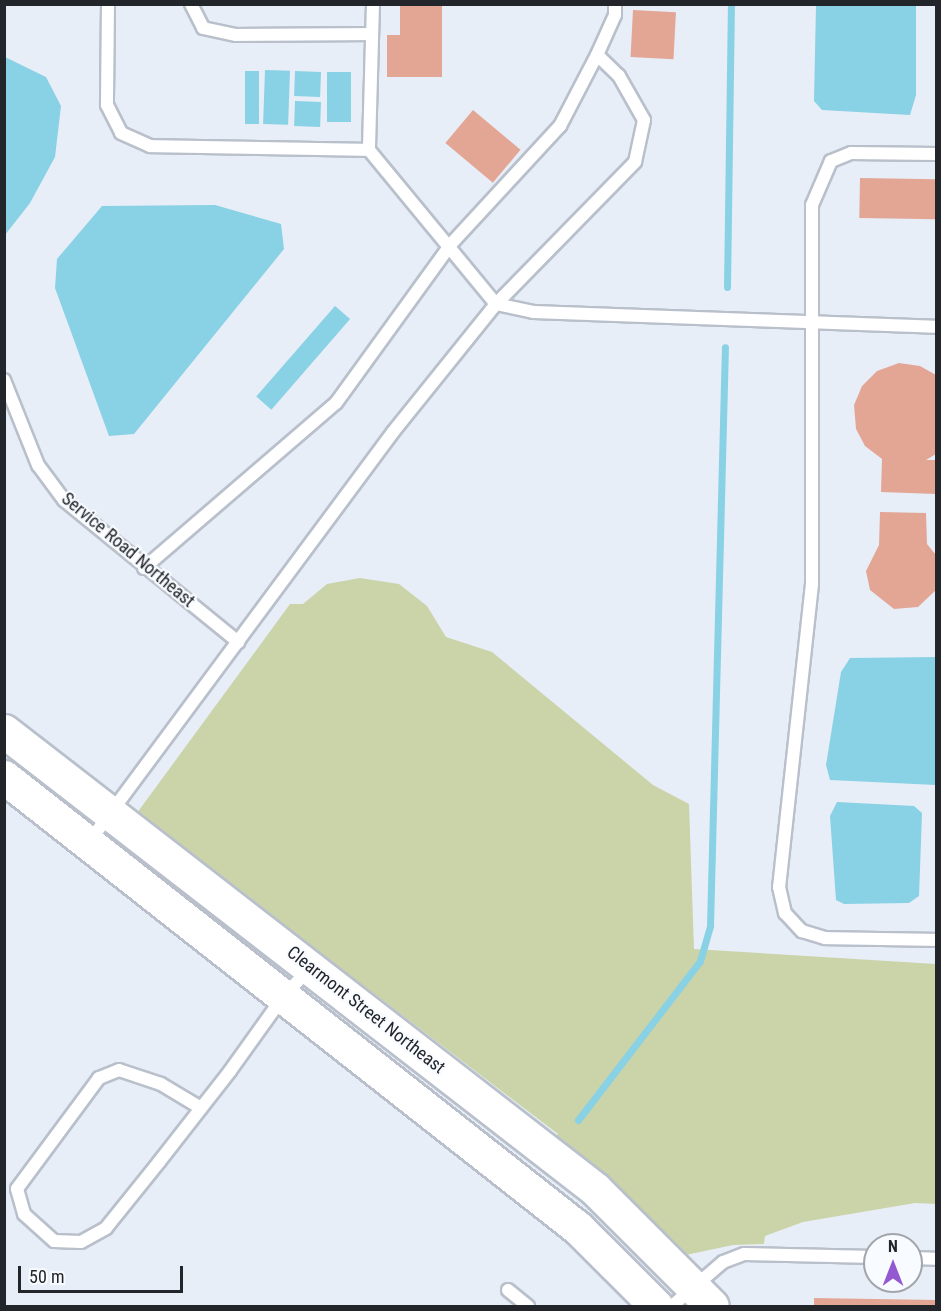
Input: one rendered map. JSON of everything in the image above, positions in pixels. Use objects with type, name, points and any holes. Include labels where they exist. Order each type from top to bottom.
[{"type":"street","name":"Clearmont Street Northeast","points":[[4,730],[111,815],[311,966],[595,1189],[692,1299]]},
{"type":"street","points":[[4,777],[578,1228],[656,1306]]},
{"type":"lane","points":[[108,4],[107,105],[121,133],[150,146],[369,150]]},
{"type":"lane","points":[[191,4],[203,28],[237,35],[372,34]]},
{"type":"lane","points":[[373,4],[369,150],[451,244],[496,304],[533,312],[936,327]]},
{"type":"lane","points":[[144,568],[336,403],[451,244],[560,126],[597,56],[615,15],[615,4]]},
{"type":"lane","points":[[88,843],[393,432],[496,304],[636,162],[644,120],[619,75],[597,56]]},
{"type":"lane","points":[[936,154],[850,153],[831,161],[812,206],[810,323],[812,584],[779,887],[785,913],[802,931],[825,938],[936,940]]},
{"type":"lane","name":"Service Road Northeast","points":[[4,380],[38,465],[64,500],[144,568],[238,642]]},
{"type":"lane","points":[[201,1108],[161,1084],[119,1070],[99,1078],[17,1189],[24,1214],[54,1241],[81,1242],[106,1228],[201,1108],[284,997],[311,966]]},
{"type":"lane","points":[[692,1299],[723,1262],[744,1254],[863,1257]]},
{"type":"lane","points":[[508,1290],[528,1306]]},
{"type":"green space","points":[[360,578],[399,584],[427,606],[446,637],[492,652],[653,785],[689,804],[694,949],[936,964],[936,1204],[915,1203],[803,1222],[765,1236],[764,1244],[733,1245],[681,1256],[553,1141],[558,1134],[137,813],[290,604],[303,604],[327,584]]},
{"type":"water","points":[[816,5],[916,5],[916,95],[910,115],[822,110],[814,101]]},
{"type":"water","points":[[5,57],[46,77],[61,106],[55,157],[30,203],[5,235]]},
{"type":"water","points":[[265,70],[290,71],[288,125],[263,124]]},
{"type":"water","points":[[245,71],[259,71],[259,124],[245,124]]},
{"type":"water","points":[[295,71],[321,72],[320,97],[294,96]]},
{"type":"water","points":[[327,72],[351,72],[351,122],[327,122]]},
{"type":"water","points":[[295,101],[321,102],[320,127],[294,126]]},
{"type":"water","points":[[215,205],[281,224],[284,249],[134,434],[109,436],[55,288],[57,259],[102,206]]},
{"type":"water","points":[[335,306],[350,319],[271,410],[256,397]]},
{"type":"water","points":[[936,657],[936,785],[830,780],[826,765],[841,672],[850,658]]},
{"type":"water","points":[[837,802],[914,806],[922,813],[919,896],[909,903],[844,904],[836,900],[830,816]]},
{"type":"building","points":[[400,5],[442,5],[442,77],[387,77],[387,35],[400,35]]},
{"type":"building","points":[[633,10],[676,12],[673,59],[631,57]]},
{"type":"building","points":[[473,110],[520,150],[493,183],[445,143]]},
{"type":"building","points":[[860,178],[936,179],[935,219],[859,218]]},
{"type":"building","points":[[899,363],[920,366],[936,375],[936,454],[926,460],[936,460],[936,494],[881,492],[882,459],[865,446],[856,429],[854,405],[862,386],[877,371]]},
{"type":"building","points":[[880,512],[926,513],[927,544],[936,555],[936,590],[918,607],[894,609],[870,590],[866,571],[879,545]]},
{"type":"building","points":[[814,1298],[936,1300],[936,1306],[814,1306]]},
{"type":"waterway","points":[[727,287],[731,4]]},
{"type":"waterway","points":[[578,1120],[700,961],[710,926],[725,347]]}]
